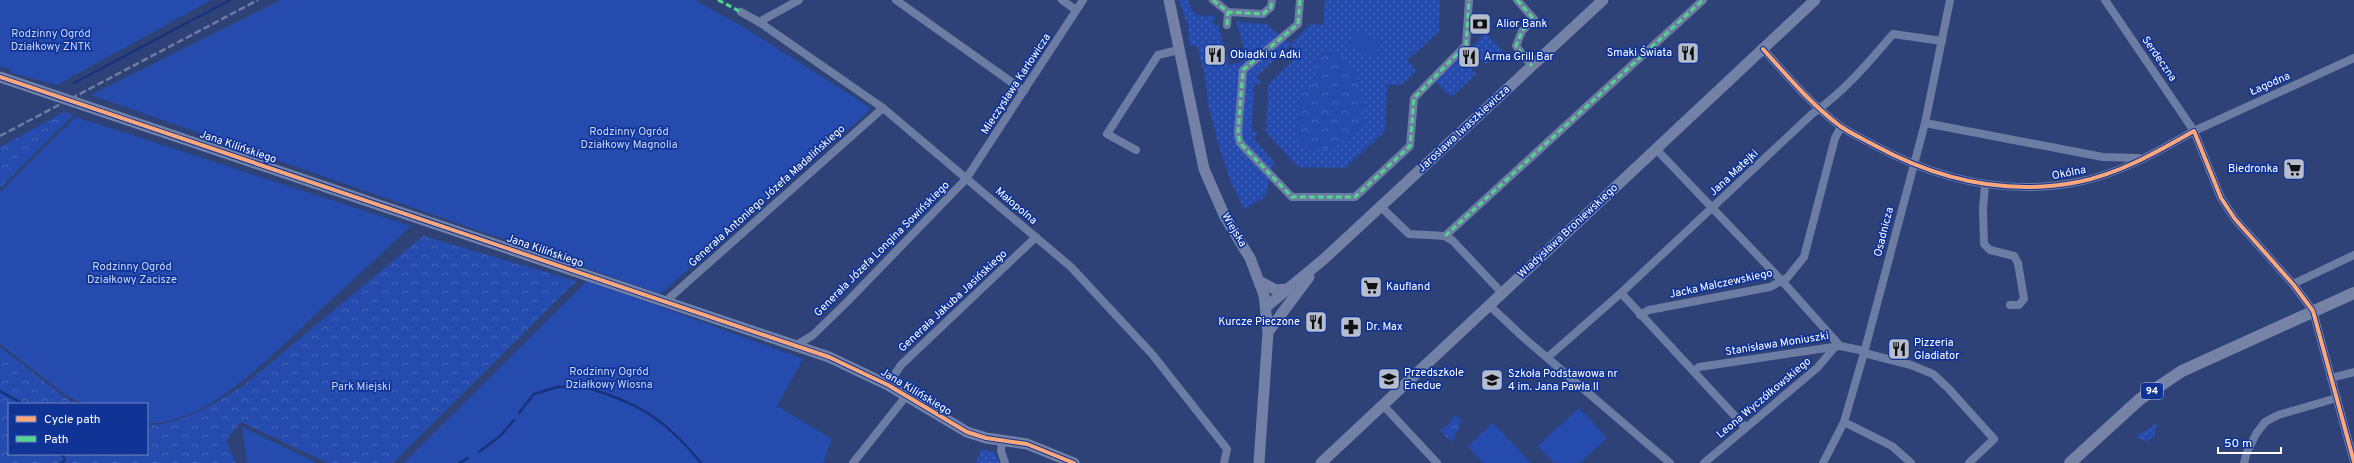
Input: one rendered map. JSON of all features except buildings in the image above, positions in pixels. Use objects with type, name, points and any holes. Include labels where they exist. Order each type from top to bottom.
[{"type":"main road","name":"94","points":[[2070,463],[2140,399],[2182,372],[2354,293]]},
{"type":"street","points":[[758,22],[799,0]]},
{"type":"street","points":[[896,0],[1024,91]]},
{"type":"street","points":[[1062,0],[1076,10]]},
{"type":"street","name":"Mieczysława Karłowicza","points":[[966,179],[1083,0]]},
{"type":"street","name":"Wiejska","points":[[1169,0],[1196,140],[1209,185],[1225,217],[1250,258],[1261,282],[1266,308],[1268,332],[1259,463]]},
{"type":"street","points":[[1213,0],[1228,12],[1263,14],[1271,7],[1272,0]]},
{"type":"street","points":[[1300,0],[1298,24],[1243,70],[1239,138],[1240,143],[1292,197],[1355,197],[1410,146],[1414,98],[1466,45],[1469,0]]},
{"type":"street","points":[[1517,0],[1534,19],[1522,31],[1516,46],[1532,66]]},
{"type":"street","name":"Jarosława Iwaszkiewicza","points":[[1266,308],[1324,259],[1603,0]]},
{"type":"street","points":[[1445,236],[1703,0]]},
{"type":"street","name":"Władysława Broniewskiego","points":[[1321,463],[1815,0]]},
{"type":"street","name":"Osadnicza","points":[[1823,463],[1844,422],[1865,352],[1912,164],[1924,123],[1950,0]]},
{"type":"street","name":"Serdeczna","points":[[2105,0],[2194,131]]},
{"type":"street","name":"Małopolna","points":[[741,12],[758,22],[883,108],[1071,267],[1152,354],[1227,448],[1224,463]]},
{"type":"street","points":[[1227,25],[1228,12]]},
{"type":"street","name":"Jana Matejki","points":[[1548,357],[1620,293],[1819,109],[1877,54],[1892,34],[1942,41]]},
{"type":"street","name":"Okólna","points":[[1763,49],[1819,109],[1841,127],[1912,164],[1985,185],[2025,188],[2079,182],[2141,158],[2194,131]]},
{"type":"street","points":[[1136,150],[1107,134],[1158,55],[1178,50]]},
{"type":"street","name":"Łagodna","points":[[2194,131],[2354,58]]},
{"type":"street","name":"Jana Kilińskiego","points":[[0,77],[666,301],[807,350],[845,364],[888,384],[967,432],[986,438],[1027,444],[1074,463]]},
{"type":"street","name":"Generała Antoniego Józefa Madalińskiego","points":[[666,301],[883,108]]},
{"type":"street","name":"Okólna","points":[[1924,123],[2103,156],[2141,158]]},
{"type":"street","name":"Jacka Malczewskiego","points":[[1640,314],[1649,310],[1770,287],[1783,282],[1804,257],[1835,138],[1841,127]]},
{"type":"street","points":[[2194,131],[2222,198],[2234,219],[2293,284],[2313,311],[2354,462]]},
{"type":"street","points":[[1656,149],[1783,282],[1837,346]]},
{"type":"street","name":"Generała Józefa Longina Sowińskiego","points":[[795,346],[813,334],[966,179]]},
{"type":"street","points":[[1985,185],[1983,209],[1984,244],[1990,250],[2014,256],[2018,263],[2024,299],[2019,305],[2010,305]]},
{"type":"street","points":[[1380,206],[1409,234],[1445,236],[1459,246],[1502,293]]},
{"type":"street","name":"Generała Jakuba Jasińskiego","points":[[888,384],[901,365],[1036,237]]},
{"type":"street","points":[[2293,284],[2354,255]]},
{"type":"street","name":"Jarosława Iwaszkiewicza","points":[[1268,332],[1286,306],[1324,259]]},
{"type":"street","points":[[1261,282],[1277,290],[1287,290]]},
{"type":"street","points":[[1620,293],[1745,427]]},
{"type":"street","points":[[1266,308],[1275,310],[1286,306]]},
{"type":"street","points":[[1490,306],[1522,337],[1548,357],[1670,463]]},
{"type":"street","name":"Generała Józefa Longina Sowińskiego","points":[[807,350],[813,334]]},
{"type":"street","name":"Stanisława Moniuszki","points":[[1694,371],[1699,367],[1837,346],[1865,352],[1910,365],[1933,374],[1994,439],[1969,463]]},
{"type":"street","name":"Leona Wyczółkowskiego","points":[[1704,463],[1822,363],[1837,346]]},
{"type":"street","points":[[1813,350],[1820,354],[1822,363]]},
{"type":"street","points":[[2331,378],[2354,372]]},
{"type":"street","points":[[853,463],[907,395]]},
{"type":"street","points":[[2244,463],[2247,452],[2256,434],[2265,422],[2278,415],[2337,398]]},
{"type":"street","points":[[1383,405],[1437,463]]},
{"type":"street","points":[[1844,422],[1892,446],[1912,463]]},
{"type":"street","points":[[1002,440],[1001,451],[1005,463]]},
{"type":"green space","name":"Rodzinny Ogród Działkowy ZNTK","points":[[0,0],[211,0],[57,85],[12,73],[9,68],[0,67]]},
{"type":"green space","name":"Rodzinny Ogród Działkowy Magnolia","points":[[281,0],[695,0],[750,31],[868,106],[870,110],[660,294],[91,95]]},
{"type":"green space","points":[[1179,0],[1188,0],[1191,9],[1200,16],[1204,17],[1213,14],[1216,19],[1212,21],[1215,26],[1218,25],[1229,65],[1248,60],[1236,22],[1266,24],[1291,44],[1310,24],[1323,25],[1325,0],[1440,0],[1439,32],[1407,60],[1416,71],[1401,85],[1387,85],[1385,131],[1345,168],[1298,167],[1266,132],[1268,85],[1300,54],[1290,45],[1256,77],[1261,82],[1260,85],[1254,84],[1252,131],[1258,132],[1254,139],[1274,162],[1265,197],[1244,209],[1231,182],[1219,146],[1208,104],[1205,75],[1197,45],[1190,46],[1188,25]]},
{"type":"green space","points":[[1355,30],[1382,42],[1374,58],[1347,45]]},
{"type":"green space","points":[[1486,33],[1502,50],[1486,64],[1470,48]]},
{"type":"green space","points":[[1329,50],[1346,59],[1354,71],[1364,107],[1364,122],[1334,149],[1307,148],[1297,139],[1300,92],[1311,87],[1316,76],[1313,66]]},
{"type":"green space","points":[[1461,57],[1476,74],[1451,97],[1435,81]]},
{"type":"green space","points":[[64,112],[73,115],[0,188],[0,147]]},
{"type":"green space","name":"Rodzinny Ogród Działkowy Zacisze","points":[[76,117],[411,226],[280,348],[238,384],[216,400],[193,413],[170,421],[148,423],[148,403],[81,403],[66,395],[0,344],[0,192]]},
{"type":"green space","name":"Park Miejski","points":[[423,236],[576,281],[393,463],[328,463],[241,422],[226,440],[236,463],[0,463],[0,347],[63,396],[74,403],[8,403],[8,455],[148,455],[148,425],[173,422],[185,418],[243,386]]},
{"type":"green space","name":"Rodzinny Ogród Działkowy Wiosna","points":[[588,280],[803,359],[777,406],[832,439],[823,463],[404,463]]},
{"type":"green space","points":[[1579,408],[1607,438],[1580,463],[1554,463],[1538,446]]},
{"type":"green space","points":[[1455,415],[1462,420],[1452,443],[1440,430],[1448,425]]},
{"type":"green space","points":[[1493,423],[1531,463],[1483,463],[1468,446]]},
{"type":"green space","points":[[2158,423],[2153,438],[2150,438],[2149,442],[2135,437]]},
{"type":"green space","points":[[242,427],[317,463],[247,463]]},
{"type":"green space","points":[[981,449],[994,452],[999,463],[976,463]]},
{"type":"waterway","points":[[74,83],[230,0]]},
{"type":"waterway","points":[[519,413],[534,394],[557,387],[581,387]]},
{"type":"waterway","points":[[591,389],[625,401],[652,416],[677,436],[701,463]]},
{"type":"waterway","points":[[0,391],[21,403]]},
{"type":"waterway","points":[[479,452],[500,436],[514,420]]},
{"type":"waterway","points":[[61,463],[65,460],[62,455]]},
{"type":"waterway","points":[[459,463],[468,458]]},
{"type":"railway","points":[[0,136],[258,0]]},
{"type":"marked path","points":[[718,0],[741,12]]},
{"type":"marked path","points":[[1213,0],[1228,12],[1263,14],[1271,7],[1272,0]]},
{"type":"marked path","points":[[1300,0],[1298,24],[1243,70],[1238,133],[1240,143],[1292,197],[1355,197],[1410,146],[1414,98],[1466,45],[1469,0]]},
{"type":"marked path","points":[[1517,0],[1534,19],[1522,31],[1516,46],[1532,66]]},
{"type":"marked path","points":[[1445,236],[1703,0]]},
{"type":"marked path","points":[[1227,25],[1228,12]]},
{"type":"cycle path","points":[[1763,49],[1809,99],[1844,129],[1898,157],[1923,168],[1973,182],[1999,186],[2025,187],[2051,186],[2078,182],[2123,168],[2153,154],[2194,131],[2221,198],[2235,219],[2293,284],[2313,311],[2354,462]]},
{"type":"cycle path","points":[[0,77],[829,357],[888,385],[967,432],[986,438],[1027,444],[1074,463]]},
{"type":"place","name":"Alior Bank","points":[[1480,24]]},
{"type":"place","name":"Smaki Świata","points":[[1688,53]]},
{"type":"place","name":"Obiadki u Adki","points":[[1215,55]]},
{"type":"place","name":"Arma Grill Bar","points":[[1469,57]]},
{"type":"place","name":"Biedronka","points":[[2294,169]]},
{"type":"place","name":"Kaufland","points":[[1371,287]]},
{"type":"place","name":"Kurcze Pieczone","points":[[1316,322]]},
{"type":"place","name":"Dr. Max","points":[[1351,327]]},
{"type":"place","name":"Pizzeria Gladiator","points":[[1899,349]]},
{"type":"place","name":"Przedszkole Enedue","points":[[1389,379]]},
{"type":"place","name":"Szkoła Podstawowa nr 4 im. Jana Pawła II","points":[[1492,380]]}]
